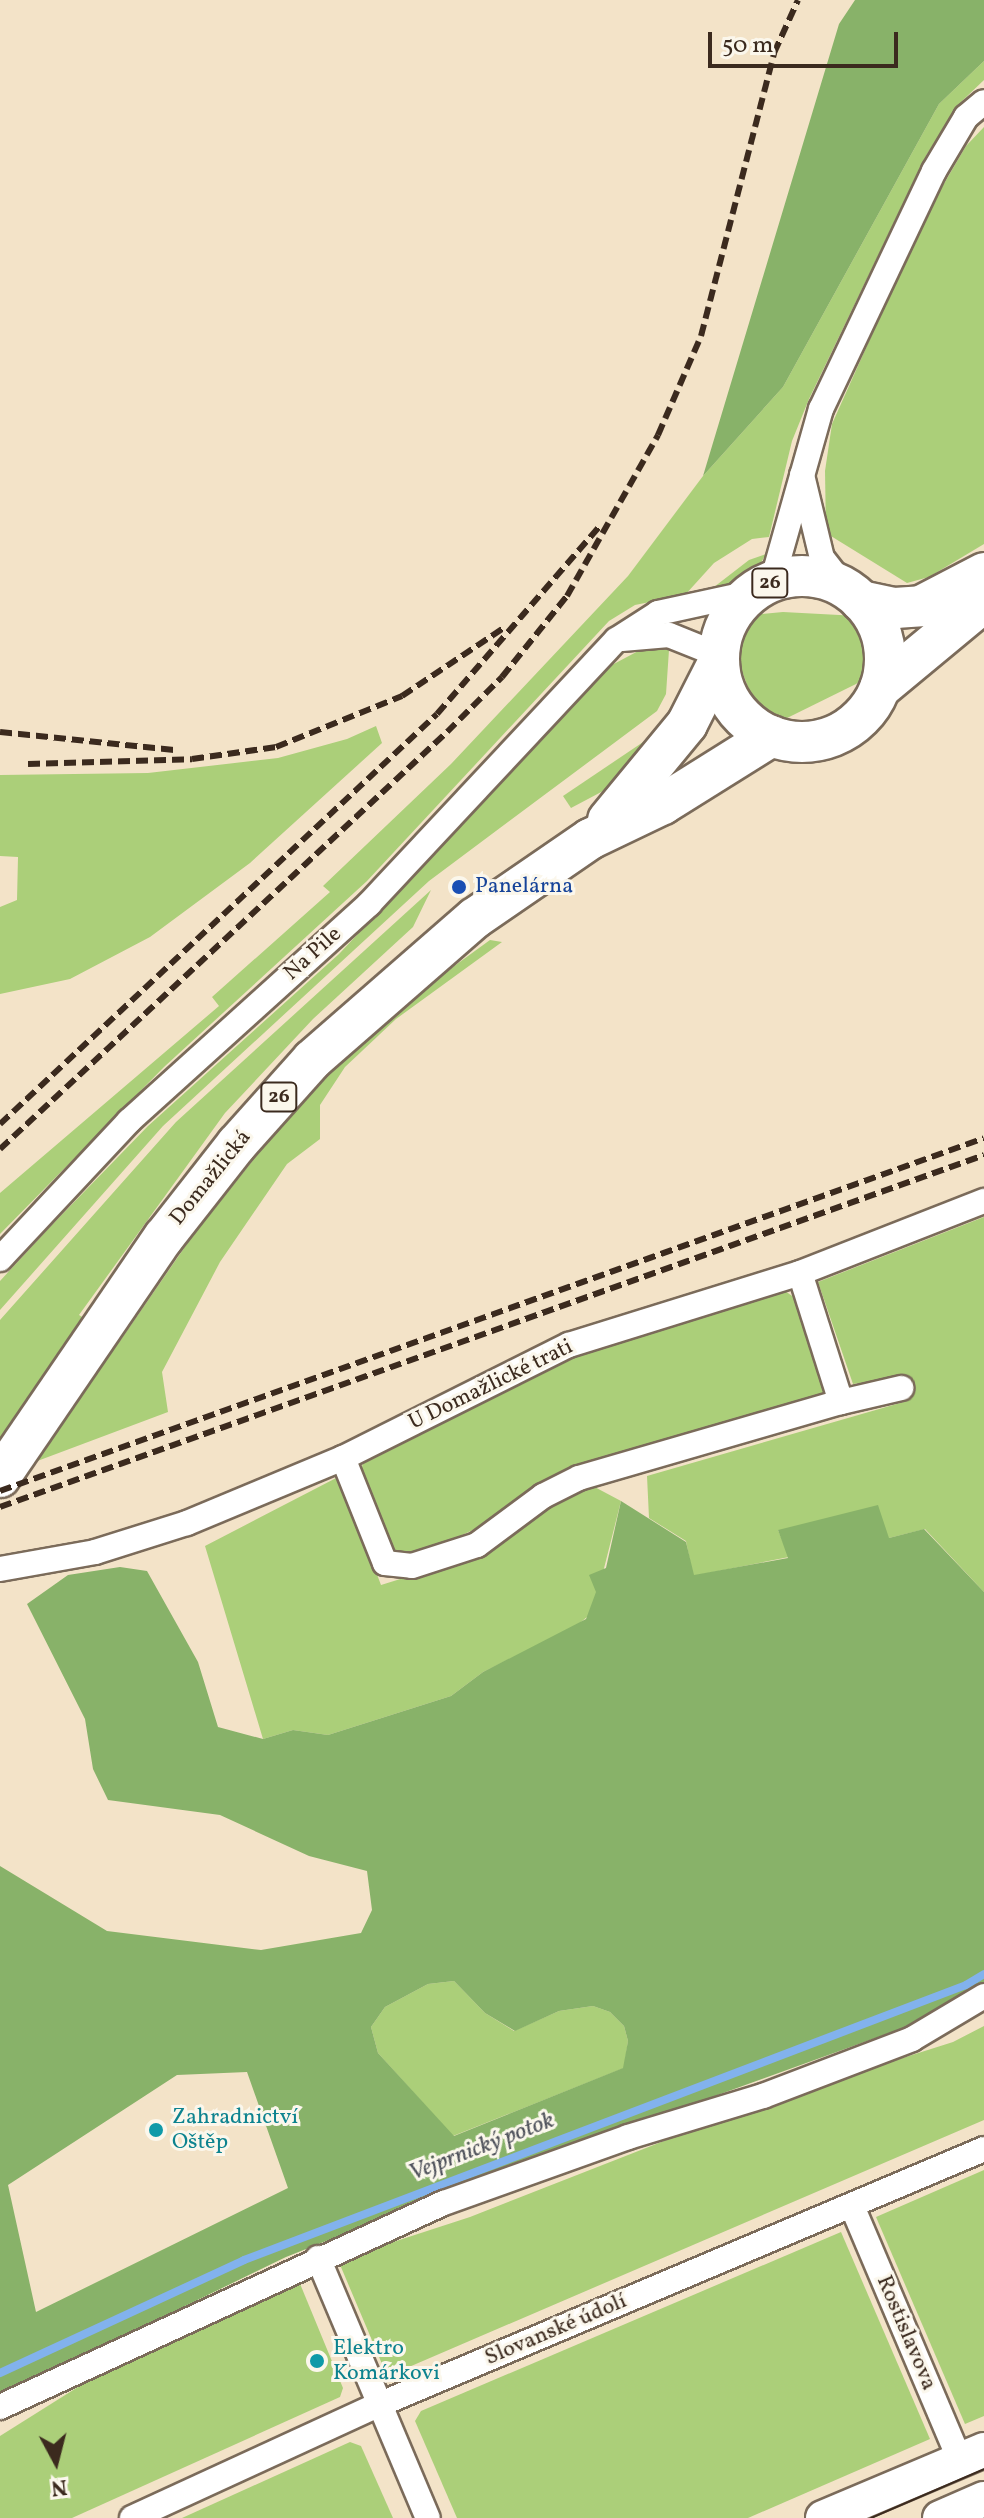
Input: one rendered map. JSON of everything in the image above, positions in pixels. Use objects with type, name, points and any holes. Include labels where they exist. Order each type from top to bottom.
[{"type":"main road","name":"26","points":[[763,587],[810,576],[882,607],[921,606],[984,573]]},
{"type":"main road","name":"Domažlická","points":[[590,839],[679,735],[719,658],[729,619],[763,587]]},
{"type":"main road","points":[[719,658],[722,680],[740,714],[772,736],[807,742],[840,733],[866,713],[880,688],[885,669],[881,632],[854,595]]},
{"type":"main road","points":[[880,688],[984,602]]},
{"type":"main road","name":"Domažlická","points":[[0,1477],[164,1237],[237,1144],[312,1060],[475,918],[590,839],[663,804],[772,736]]},
{"type":"main road","points":[[823,2518],[972,2455]]},
{"type":"main road","points":[[940,2518],[984,2499]]},
{"type":"street","points":[[763,587],[821,409],[934,171],[966,117],[984,102]]},
{"type":"street","points":[[802,473],[822,558],[854,595]]},
{"type":"street","name":"Na Pile","points":[[0,1259],[129,1121],[369,904],[616,640],[658,613],[763,587]]},
{"type":"street","points":[[616,640],[646,633],[669,635],[719,658]]},
{"type":"street","name":"U Domažlické trati","points":[[0,1569],[95,1552],[187,1523],[343,1458],[569,1345],[800,1273],[984,1201]]},
{"type":"street","points":[[800,1273],[841,1402]]},
{"type":"street","points":[[343,1458],[385,1563],[412,1566],[477,1545],[543,1496],[579,1478],[841,1402],[901,1388]]},
{"type":"street","points":[[0,2407],[318,2258],[444,2203],[628,2137],[763,2096],[912,2039],[984,1996]]},
{"type":"street","name":"Slovanské údolí","points":[[132,2518],[376,2406],[984,2149]]},
{"type":"street","name":"Rostislavova","points":[[852,2206],[938,2409],[972,2455]]},
{"type":"street","points":[[318,2258],[376,2406],[428,2518]]},
{"type":"green space","points":[[855,0],[984,0],[984,61],[939,104],[783,387],[703,476],[839,24]]},
{"type":"green space","points":[[984,61],[984,80],[962,101],[927,154],[809,399],[792,441],[769,537],[752,539],[714,563],[685,595],[635,605],[609,621],[367,881],[164,1067],[0,1234],[0,1193],[219,1006],[212,997],[330,892],[323,886],[451,764],[628,576],[703,476],[783,387],[939,104]]},
{"type":"green space","points":[[984,127],[984,544],[929,577],[907,583],[826,533],[825,471],[832,424],[925,216],[966,146]]},
{"type":"green space","points":[[766,554],[752,578],[705,594],[749,560]]},
{"type":"green space","points":[[783,612],[858,616],[872,655],[871,672],[856,684],[781,721],[754,703],[737,658],[751,615]]},
{"type":"green space","points":[[642,649],[669,650],[666,694],[657,711],[429,881],[163,1126],[0,1310],[0,1281],[148,1126],[339,954],[610,666]]},
{"type":"green space","points":[[376,726],[382,743],[250,863],[150,937],[70,979],[0,994],[0,907],[17,900],[18,857],[0,856],[0,775],[148,773],[278,758],[347,739]]},
{"type":"green space","points":[[661,730],[622,781],[571,808],[563,796]]},
{"type":"green space","points":[[431,890],[413,927],[313,1019],[225,1113],[79,1315],[120,1341],[191,1238],[281,1125],[337,1064],[435,980],[490,940],[502,942],[396,1019],[345,1067],[320,1105],[320,1139],[287,1164],[220,1262],[162,1372],[168,1412],[0,1475],[0,1320],[176,1122]]},
{"type":"green space","points":[[984,1217],[984,1592],[925,1529],[889,1538],[778,1530],[789,1557],[693,1576],[686,1541],[649,1518],[647,1476],[907,1401],[901,1377],[853,1384],[818,1282]]},
{"type":"green space","points":[[785,1291],[798,1300],[824,1393],[558,1474],[475,1529],[415,1557],[390,1549],[361,1473],[364,1456],[569,1357]]},
{"type":"green space","points":[[340,1476],[381,1585],[439,1567],[564,1493],[589,1484],[621,1501],[593,1612],[575,1627],[483,1672],[451,1696],[328,1735],[293,1730],[263,1739],[205,1546]]},
{"type":"green space","points":[[621,1501],[686,1542],[694,1575],[788,1558],[778,1530],[878,1505],[889,1538],[924,1529],[984,1592],[984,1982],[914,2024],[444,2194],[286,2257],[0,2396],[0,1866],[107,1931],[261,1950],[361,1933],[372,1910],[367,1871],[309,1856],[220,1815],[108,1800],[93,1769],[85,1719],[27,1604],[68,1575],[120,1567],[147,1571],[198,1662],[218,1727],[263,1739],[293,1730],[328,1735],[451,1696],[483,1672],[586,1619],[596,1592],[589,1575],[606,1568]],"holes":[[[454,1981],[485,2013],[515,2031],[559,2011],[593,2006],[610,2012],[624,2026],[628,2041],[623,2068],[454,2136],[378,2053],[371,2027],[385,2007],[428,1984]],[[247,2072],[288,2188],[36,2312],[8,2185],[177,2075]]]},
{"type":"green space","points":[[454,1981],[485,2013],[514,2031],[559,2011],[593,2006],[610,2012],[624,2026],[628,2041],[624,2068],[453,2136],[378,2053],[371,2027],[385,2007],[428,1984]]},
{"type":"green space","points":[[984,2026],[984,2120],[395,2373],[385,2371],[338,2260],[470,2217],[761,2103],[953,2042]]},
{"type":"green space","points":[[984,2170],[984,2416],[965,2424],[876,2217]]},
{"type":"green space","points":[[841,2232],[930,2439],[748,2518],[457,2518],[415,2421],[421,2411]]},
{"type":"green space","points":[[296,2274],[343,2388],[340,2397],[72,2518],[0,2518],[0,2436],[140,2348]]},
{"type":"green space","points":[[350,2442],[361,2446],[393,2518],[182,2518]]},
{"type":"waterway","name":"Vejprnický potok","points":[[0,2373],[244,2260],[966,1985],[984,1974]]},
{"type":"tram line","points":[[871,2518],[984,2469]]},
{"type":"railway","points":[[0,1149],[447,732],[502,677],[567,596],[658,435],[701,336],[774,53],[798,0]]},
{"type":"railway","points":[[0,1124],[437,714],[600,526]]},
{"type":"railway","points":[[28,764],[192,759],[276,747],[402,696],[505,627]]},
{"type":"railway","points":[[0,732],[174,750]]},
{"type":"railway","points":[[0,1491],[984,1138]]},
{"type":"railway","points":[[0,1507],[984,1155]]},
{"type":"place","name":"Panelárna","points":[[459,887]]},
{"type":"place","name":"Zahradnictví Oštěp","points":[[156,2130]]},
{"type":"place","name":"Elektro Komárkovi","points":[[317,2361]]}]
